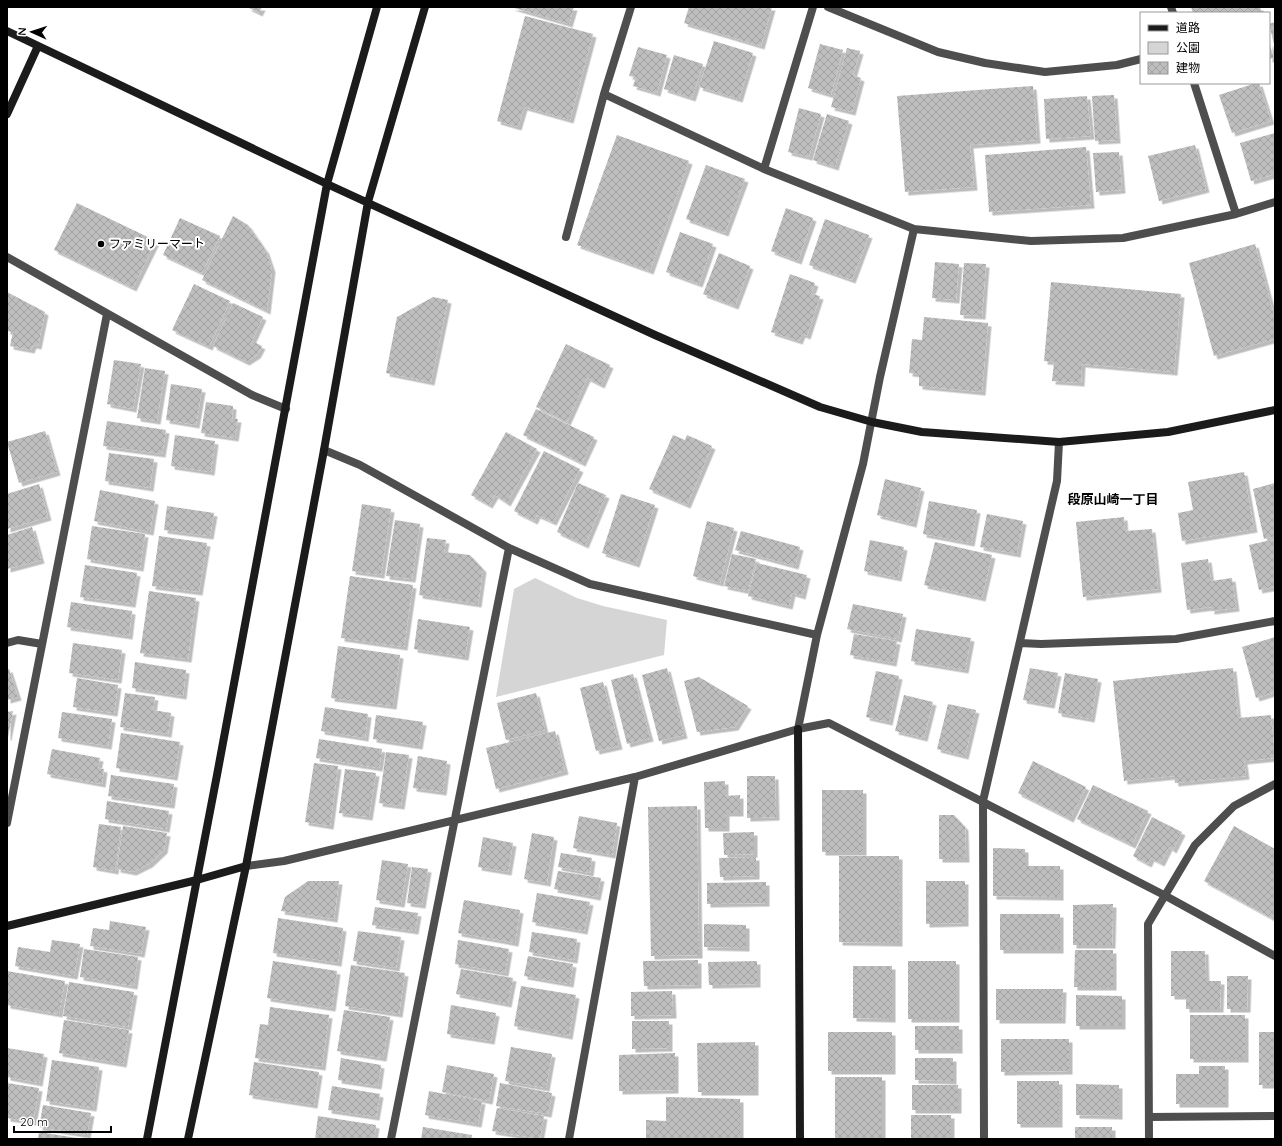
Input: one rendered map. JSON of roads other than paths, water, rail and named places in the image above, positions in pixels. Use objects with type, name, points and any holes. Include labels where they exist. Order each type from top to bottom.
[{"type":"street","points":[[147,1139],[286,409],[327,184],[378,7]]},
{"type":"street","points":[[188,1139],[246,866],[324,450],[368,202],[425,7]]},
{"type":"street","points":[[566,237],[604,94],[631,7]]},
{"type":"street","points":[[764,168],[813,7]]},
{"type":"street","points":[[828,7],[938,52],[985,63],[1045,72],[1117,65],[1140,59]]},
{"type":"street","points":[[7,31],[327,184],[648,332],[820,407],[872,422],[922,432],[1060,442],[1168,432],[1275,410]]},
{"type":"street","points":[[7,114],[38,46]]},
{"type":"street","points":[[1194,84],[1236,214]]},
{"type":"street","points":[[604,94],[764,168],[914,229],[1031,241],[1123,238],[1236,214],[1275,202]]},
{"type":"street","points":[[800,1139],[798,729],[817,636],[872,422],[880,377],[914,229]]},
{"type":"street","points":[[7,257],[252,395],[286,409]]},
{"type":"street","points":[[7,822],[107,314]]},
{"type":"street","points":[[984,1139],[983,801],[1057,481],[1060,442]]},
{"type":"street","points":[[324,450],[360,465],[508,548],[590,584],[817,636]]},
{"type":"street","points":[[391,1139],[456,820],[508,548]]},
{"type":"street","points":[[1020,643],[1041,644],[1176,639],[1275,621]]},
{"type":"street","points":[[7,643],[18,640],[42,644]]},
{"type":"street","points":[[7,926],[197,880],[246,866],[284,861],[635,777],[798,729],[829,723],[1164,895],[1275,956]]},
{"type":"street","points":[[569,1139],[635,777]]},
{"type":"street","points":[[1149,1139],[1148,924],[1164,895],[1196,845],[1234,806],[1275,784]]},
{"type":"street","points":[[1149,1117],[1275,1116]]},
{"type":"place","name":"ファミリーマート","points":[[101,244]]},
{"type":"district","name":"段原山崎一丁目","points":[[1113,499]]}]
